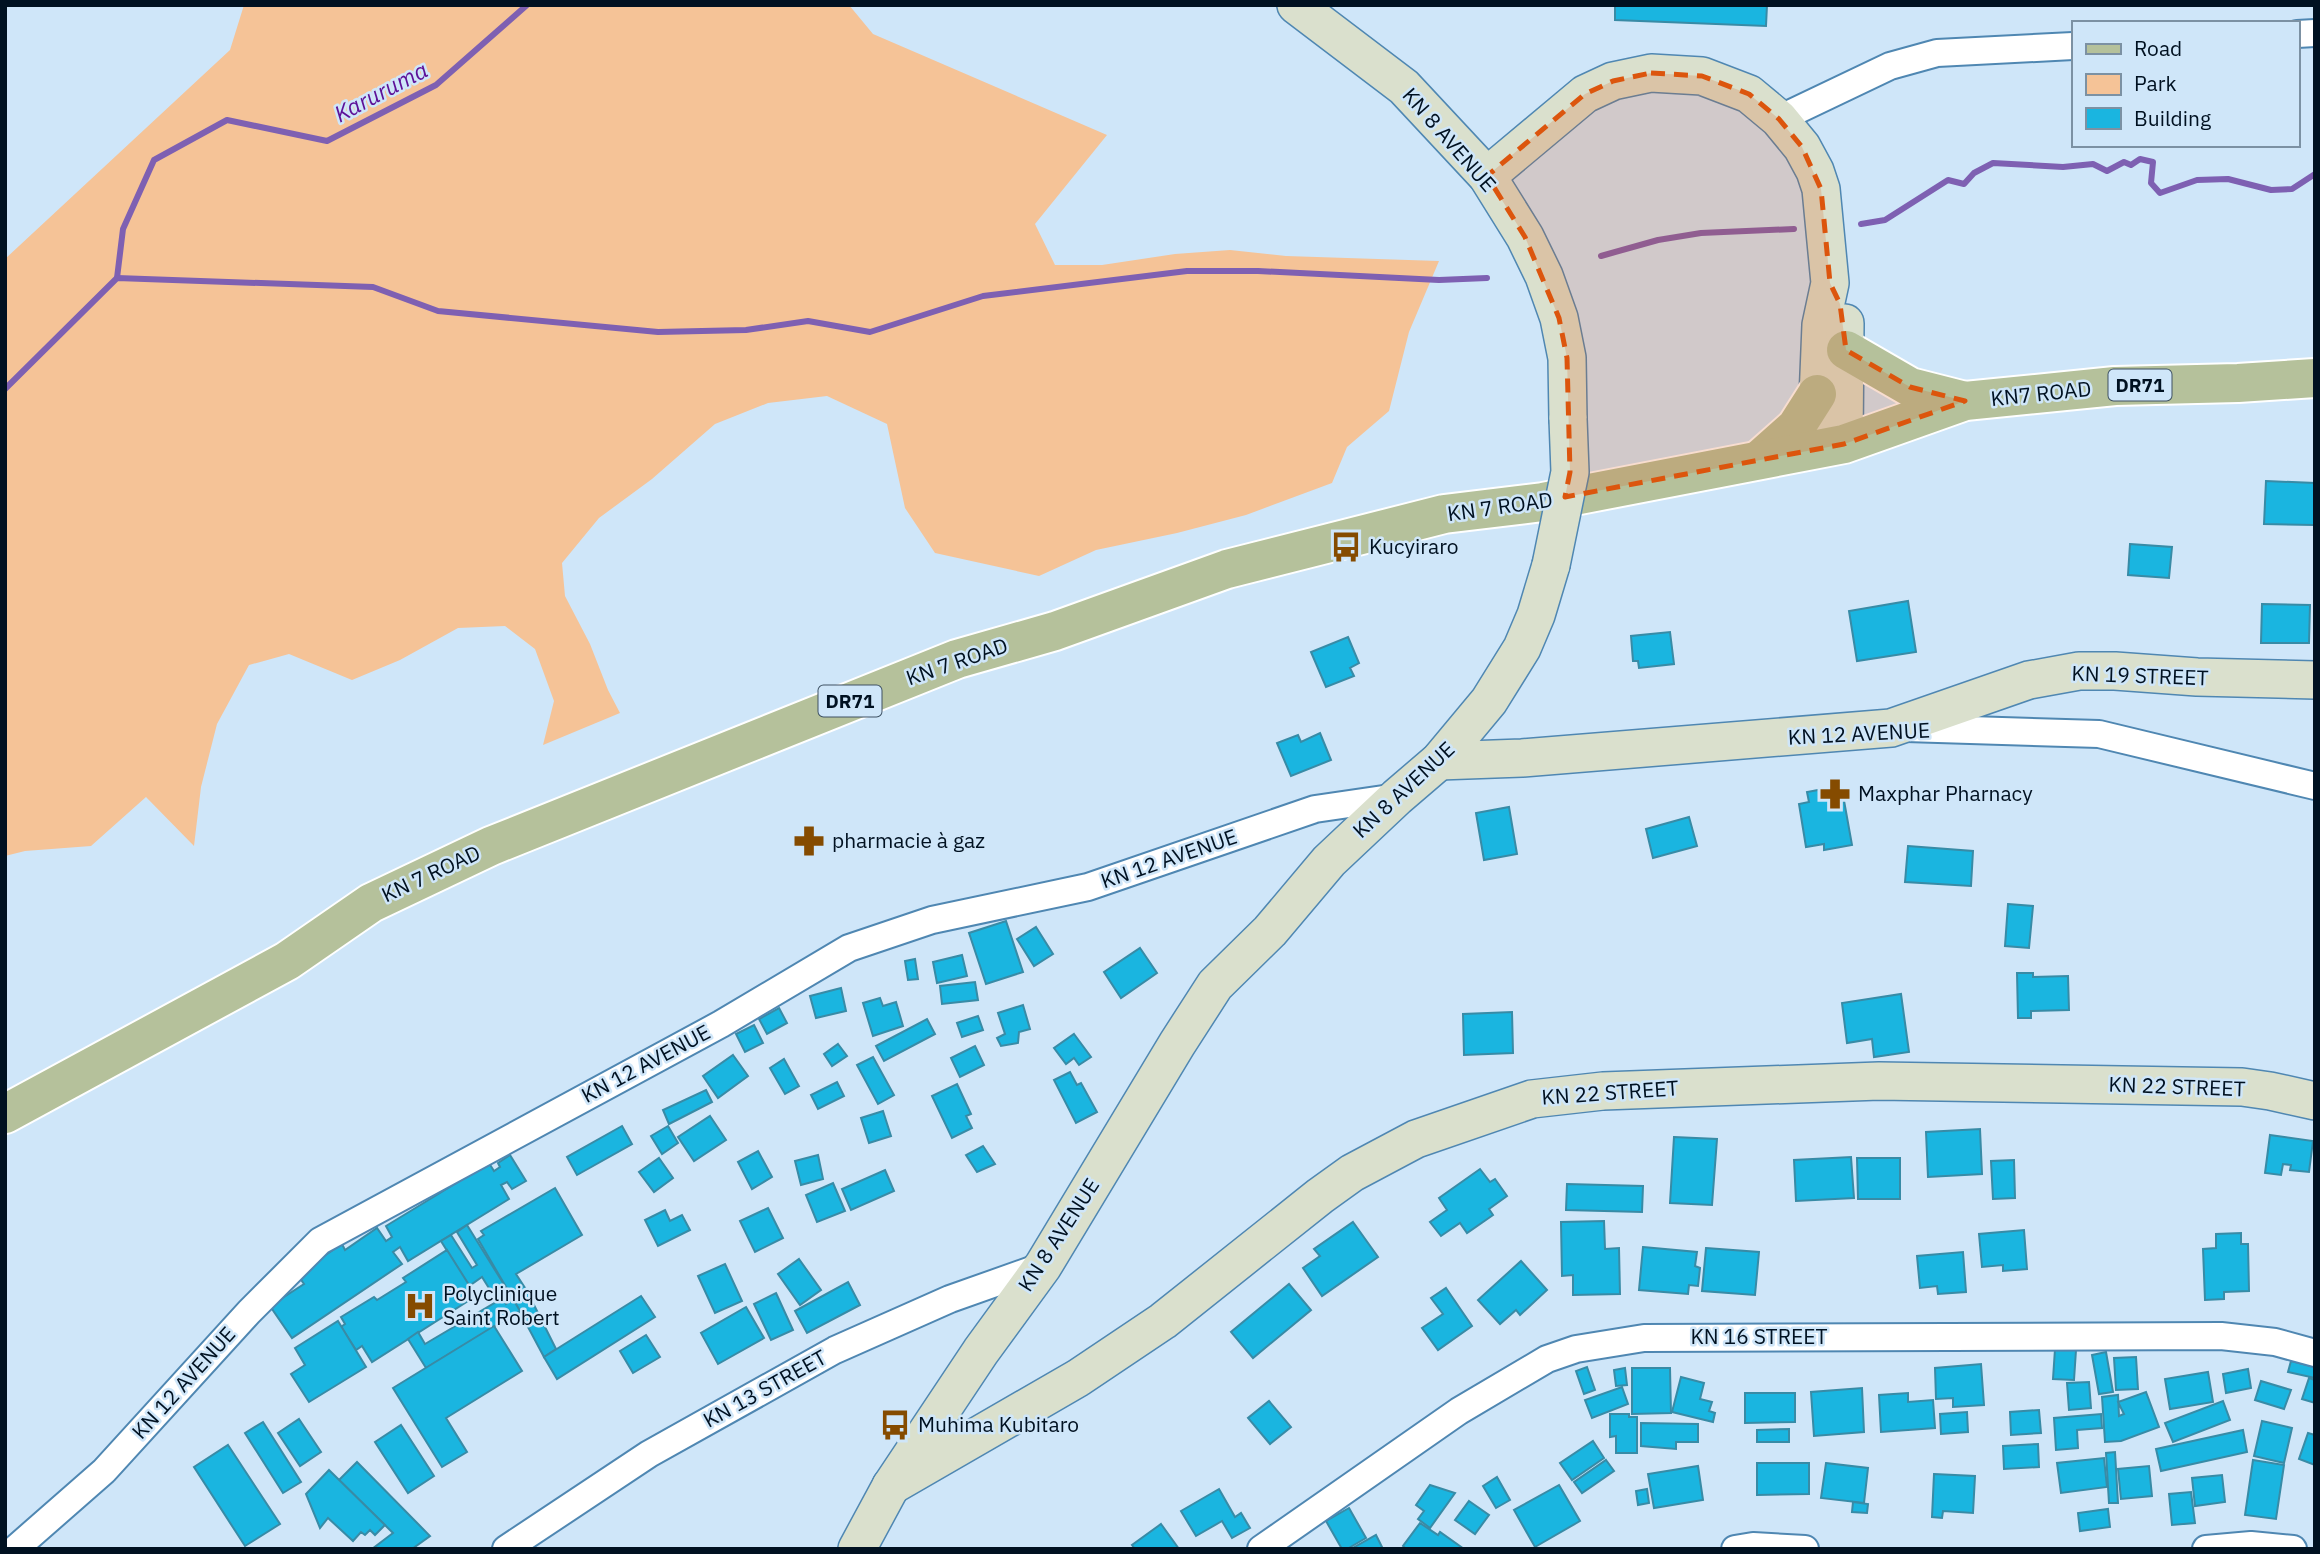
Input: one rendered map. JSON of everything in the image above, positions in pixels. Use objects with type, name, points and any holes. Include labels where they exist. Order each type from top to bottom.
[{"type":"main road","name":"KN 8 AVENUE","points":[[858,1549],[891,1486],[981,1351],[1043,1266],[1215,985],[1270,931],[1329,860],[1439,761],[1489,701],[1522,648],[1536,615],[1551,565],[1570,472],[1567,358],[1559,318],[1544,276],[1530,247],[1487,176],[1404,88],[1296,5]]},
{"type":"main road","points":[[1487,176],[1585,94],[1613,81],[1651,74],[1702,76],[1749,94],[1779,119],[1802,147],[1821,189],[1830,283],[1821,325],[1817,394],[1830,446]]},
{"type":"main road","points":[[1830,283],[1840,304],[1845,326],[1846,350],[1830,446]]},
{"type":"main road","points":[[1846,350],[1910,387],[1965,401]]},
{"type":"main road","name":"KN7 ROAD","points":[[1830,446],[1965,401],[2115,386],[2315,378]]},
{"type":"main road","points":[[1758,460],[1796,427],[1817,394]]},
{"type":"main road","name":"KN 7 ROAD","points":[[5,1114],[288,961],[371,903],[491,846],[957,659],[1055,631],[1227,569],[1444,514],[1544,502],[1830,446]]},
{"type":"main road","name":"KN 19 STREET","points":[[1891,728],[2029,680],[2079,671],[2315,680]]},
{"type":"main road","points":[[1489,701],[1497,724],[1522,758]]},
{"type":"main road","name":"KN 12 AVENUE","points":[[1439,761],[1522,758],[1891,728]]},
{"type":"main road","name":"KN 22 STREET","points":[[891,1486],[1079,1377],[1163,1321],[1352,1173],[1416,1139],[1532,1099],[1603,1091],[1879,1081],[2242,1087],[2315,1101]]},
{"type":"street","points":[[1779,119],[1890,66],[1937,53],[2072,46]]},
{"type":"street","name":"KN 12 AVENUE","points":[[1891,728],[2099,734],[2315,786]]},
{"type":"street","name":"KN 12 AVENUE","points":[[15,1549],[104,1471],[248,1312],[320,1241],[721,1024],[849,948],[932,920],[1088,887],[1315,809],[1397,797]]},
{"type":"street","name":"KN 13 STREET","points":[[506,1549],[649,1454],[835,1350],[950,1299],[1043,1266]]},
{"type":"street","name":"KN 16 STREET","points":[[1261,1549],[1459,1411],[1547,1359],[1576,1349],[1644,1338],[2221,1336],[2275,1342],[2315,1353]]},
{"type":"street","points":[[2206,1549],[2251,1545],[2293,1549]]},
{"type":"street","points":[[1735,1549],[1753,1546],[1805,1549]]},
{"type":"highlighted area","points":[[1651,73],[1702,76],[1749,94],[1779,119],[1802,147],[1821,189],[1830,283],[1840,304],[1846,350],[1910,387],[1965,401],[1844,444],[1565,497],[1570,472],[1567,358],[1559,318],[1525,237],[1487,176],[1585,94],[1613,81]]},
{"type":"green space","points":[[244,5],[849,5],[873,34],[1107,135],[1035,224],[1055,265],[1102,265],[1175,254],[1230,250],[1286,256],[1439,261],[1409,332],[1389,411],[1347,447],[1332,483],[1246,515],[1096,550],[1039,576],[935,553],[905,508],[887,424],[827,396],[768,403],[715,424],[652,479],[599,518],[562,563],[565,596],[590,644],[620,713],[543,745],[554,701],[535,649],[505,626],[458,628],[400,660],[352,680],[289,654],[249,665],[217,724],[201,787],[194,846],[146,797],[91,846],[25,851],[5,856],[5,259],[230,50]]},
{"type":"building","points":[[1615,5],[1767,5],[1766,26],[1615,20]]},
{"type":"building","points":[[2266,481],[2315,483],[2314,525],[2264,524]]},
{"type":"building","points":[[2130,544],[2172,547],[2169,578],[2128,575]]},
{"type":"building","points":[[1908,601],[1916,652],[1857,661],[1849,611]]},
{"type":"building","points":[[2262,604],[2310,605],[2309,643],[2261,643]]},
{"type":"building","points":[[1670,632],[1674,664],[1639,668],[1638,661],[1633,661],[1631,636]]},
{"type":"building","points":[[1348,637],[1359,663],[1350,668],[1354,676],[1326,687],[1311,652]]},
{"type":"building","points":[[1320,733],[1331,760],[1291,776],[1277,743],[1298,735],[1301,742]]},
{"type":"building","points":[[1829,788],[1831,798],[1843,795],[1852,845],[1824,850],[1824,844],[1806,847],[1799,804],[1809,802],[1807,792]]},
{"type":"building","points":[[1509,807],[1517,854],[1484,860],[1476,813]]},
{"type":"building","points":[[1689,817],[1697,846],[1653,858],[1646,829]]},
{"type":"building","points":[[1908,846],[1973,851],[1971,886],[1905,882]]},
{"type":"building","points":[[2008,904],[2033,906],[2029,948],[2005,946]]},
{"type":"building","points":[[1006,921],[1023,972],[986,984],[969,933]]},
{"type":"building","points":[[1036,927],[1053,954],[1034,966],[1017,939]]},
{"type":"building","points":[[1140,948],[1157,973],[1121,998],[1104,972]]},
{"type":"building","points":[[962,955],[967,976],[937,983],[933,962]]},
{"type":"building","points":[[915,959],[918,979],[908,980],[905,961]]},
{"type":"building","points":[[2017,973],[2033,973],[2033,977],[2068,976],[2069,1010],[2031,1011],[2031,1018],[2018,1018]]},
{"type":"building","points":[[975,982],[978,1000],[942,1004],[940,986]]},
{"type":"building","points":[[841,988],[846,1011],[816,1018],[810,996]]},
{"type":"building","points":[[1901,994],[1909,1052],[1874,1057],[1872,1039],[1847,1043],[1842,1003]]},
{"type":"building","points":[[880,998],[883,1006],[896,1002],[903,1026],[873,1036],[863,1003]]},
{"type":"building","points":[[1023,1005],[1030,1029],[1019,1032],[1018,1043],[1001,1046],[997,1038],[1005,1034],[998,1013]]},
{"type":"building","points":[[779,1008],[787,1023],[767,1034],[759,1019]]},
{"type":"building","points":[[1512,1012],[1513,1053],[1464,1055],[1463,1014]]},
{"type":"building","points":[[978,1016],[983,1030],[962,1037],[957,1023]]},
{"type":"building","points":[[927,1019],[935,1034],[884,1061],[876,1046]]},
{"type":"building","points":[[754,1025],[763,1043],[745,1052],[736,1034]]},
{"type":"building","points":[[1074,1034],[1091,1057],[1079,1065],[1074,1058],[1066,1064],[1054,1048]]},
{"type":"building","points":[[838,1044],[847,1056],[832,1066],[824,1054]]},
{"type":"building","points":[[975,1046],[984,1065],[960,1077],[951,1058]]},
{"type":"building","points":[[733,1055],[748,1076],[718,1098],[703,1076]]},
{"type":"building","points":[[873,1057],[894,1095],[878,1104],[857,1065]]},
{"type":"building","points":[[784,1059],[799,1086],[785,1094],[770,1068]]},
{"type":"building","points":[[1070,1072],[1077,1085],[1081,1083],[1097,1112],[1076,1123],[1054,1080]]},
{"type":"building","points":[[837,1082],[844,1096],[818,1109],[811,1095]]},
{"type":"building","points":[[957,1084],[971,1114],[966,1116],[972,1128],[952,1138],[932,1096]]},
{"type":"building","points":[[706,1090],[712,1102],[669,1124],[663,1110]]},
{"type":"building","points":[[883,1111],[891,1136],[869,1143],[861,1118]]},
{"type":"building","points":[[710,1116],[726,1140],[694,1161],[678,1137]]},
{"type":"building","points":[[622,1126],[632,1144],[577,1175],[567,1157]]},
{"type":"building","points":[[668,1126],[678,1143],[662,1154],[651,1136]]},
{"type":"building","points":[[1980,1129],[1982,1174],[1928,1177],[1926,1132]]},
{"type":"building","points":[[2270,1135],[2313,1141],[2309,1172],[2290,1170],[2291,1165],[2283,1164],[2281,1175],[2265,1173]]},
{"type":"building","points":[[1674,1137],[1717,1139],[1712,1205],[1670,1203]]},
{"type":"building","points":[[983,1146],[995,1164],[977,1172],[966,1155]]},
{"type":"building","points":[[758,1151],[772,1177],[752,1189],[738,1162]]},
{"type":"building","points":[[510,1155],[526,1181],[512,1189],[507,1182],[501,1185],[509,1199],[408,1261],[400,1247],[393,1252],[402,1264],[292,1338],[270,1306],[304,1284],[297,1274],[342,1244],[345,1250],[377,1228],[386,1241],[392,1237],[386,1226],[489,1163],[494,1171],[500,1167],[498,1163]]},
{"type":"building","points":[[818,1155],[823,1179],[801,1185],[795,1161]]},
{"type":"building","points":[[1851,1157],[1854,1198],[1796,1201],[1794,1160]]},
{"type":"building","points":[[659,1158],[673,1178],[654,1192],[639,1172]]},
{"type":"building","points":[[1857,1158],[1900,1158],[1900,1199],[1858,1199]]},
{"type":"building","points":[[2014,1160],[2015,1198],[1993,1199],[1991,1161]]},
{"type":"building","points":[[1480,1169],[1490,1182],[1495,1179],[1507,1196],[1489,1209],[1493,1215],[1467,1233],[1460,1223],[1441,1236],[1430,1222],[1447,1210],[1439,1198]]},
{"type":"building","points":[[885,1170],[894,1191],[851,1210],[842,1189]]},
{"type":"building","points":[[833,1183],[845,1211],[817,1222],[806,1195]]},
{"type":"building","points":[[1567,1184],[1643,1186],[1642,1212],[1566,1210]]},
{"type":"building","points":[[555,1188],[582,1235],[516,1274],[527,1291],[513,1299],[478,1239],[484,1235],[481,1231]]},
{"type":"building","points":[[768,1208],[783,1238],[755,1252],[740,1221]]},
{"type":"building","points":[[665,1210],[670,1221],[682,1215],[690,1230],[658,1246],[645,1220]]},
{"type":"building","points":[[1604,1221],[1605,1249],[1619,1248],[1620,1294],[1573,1295],[1573,1275],[1562,1276],[1561,1222]]},
{"type":"building","points":[[1353,1222],[1378,1257],[1322,1296],[1303,1268],[1320,1256],[1314,1249]]},
{"type":"building","points":[[467,1225],[513,1299],[506,1304],[503,1298],[497,1301],[482,1277],[469,1286],[441,1241],[451,1235],[472,1268],[477,1265],[457,1232]]},
{"type":"building","points":[[2024,1230],[2027,1269],[2003,1271],[2003,1265],[1982,1267],[1979,1234]]},
{"type":"building","points":[[2241,1233],[2241,1244],[2248,1244],[2249,1291],[2224,1292],[2224,1299],[2205,1300],[2203,1249],[2216,1248],[2216,1234]]},
{"type":"building","points":[[1643,1247],[1697,1252],[1695,1266],[1700,1268],[1698,1286],[1689,1285],[1688,1294],[1639,1290]]},
{"type":"building","points":[[1706,1248],[1759,1252],[1755,1295],[1702,1291]]},
{"type":"building","points":[[447,1250],[476,1296],[372,1362],[362,1346],[356,1350],[341,1327],[345,1324],[341,1317],[406,1282],[403,1278]]},
{"type":"building","points":[[1963,1252],[1966,1292],[1938,1294],[1937,1286],[1920,1288],[1917,1256]]},
{"type":"building","points":[[799,1259],[821,1290],[800,1305],[778,1274]]},
{"type":"building","points":[[1521,1261],[1547,1290],[1520,1315],[1516,1310],[1500,1324],[1478,1300]]},
{"type":"building","points":[[725,1264],[742,1301],[715,1313],[698,1276]]},
{"type":"building","points":[[848,1282],[860,1305],[807,1333],[795,1311]]},
{"type":"building","points":[[1289,1284],[1311,1310],[1253,1358],[1231,1332]]},
{"type":"building","points":[[1446,1288],[1472,1326],[1438,1350],[1422,1328],[1443,1314],[1431,1298]]},
{"type":"building","points":[[527,1291],[556,1349],[544,1357],[513,1299]]},
{"type":"building","points":[[776,1293],[793,1330],[771,1340],[754,1304]]},
{"type":"building","points":[[641,1296],[655,1317],[557,1379],[544,1357]]},
{"type":"building","points":[[503,1298],[506,1304],[513,1299],[520,1311],[426,1368],[408,1339],[418,1332],[425,1344]]},
{"type":"building","points":[[746,1307],[764,1338],[718,1364],[701,1333]]},
{"type":"building","points":[[338,1321],[366,1367],[309,1402],[291,1374],[305,1365],[295,1348]]},
{"type":"building","points":[[494,1326],[522,1371],[446,1418],[467,1452],[442,1467],[393,1388]]},
{"type":"building","points":[[646,1335],[660,1357],[633,1373],[620,1351]]},
{"type":"building","points":[[2055,1349],[2076,1350],[2074,1380],[2053,1379]]},
{"type":"building","points":[[2106,1352],[2113,1392],[2099,1394],[2092,1355]]},
{"type":"building","points":[[2136,1357],[2138,1389],[2116,1390],[2114,1358]]},
{"type":"building","points":[[2291,1361],[2315,1367],[2315,1378],[2288,1372]]},
{"type":"building","points":[[1981,1364],[1984,1405],[1953,1407],[1953,1398],[1936,1399],[1935,1368]]},
{"type":"building","points":[[1587,1367],[1595,1390],[1584,1394],[1576,1371]]},
{"type":"building","points":[[1625,1368],[1627,1385],[1616,1386],[1614,1370]]},
{"type":"building","points":[[1632,1368],[1670,1368],[1671,1413],[1632,1414]]},
{"type":"building","points":[[2248,1369],[2251,1388],[2226,1393],[2223,1374]]},
{"type":"building","points":[[2208,1372],[2213,1402],[2170,1409],[2165,1379]]},
{"type":"building","points":[[1681,1377],[1704,1383],[1700,1399],[1712,1402],[1709,1411],[1715,1413],[1713,1422],[1672,1412]]},
{"type":"building","points":[[2309,1378],[2315,1380],[2315,1403],[2302,1399]]},
{"type":"building","points":[[2261,1381],[2291,1390],[2284,1409],[2255,1400]]},
{"type":"building","points":[[2089,1382],[2091,1408],[2069,1410],[2067,1383]]},
{"type":"building","points":[[1622,1387],[1628,1404],[1592,1418],[1585,1400]]},
{"type":"building","points":[[1862,1388],[1864,1432],[1814,1436],[1811,1392]]},
{"type":"building","points":[[2146,1392],[2159,1427],[2121,1441],[2105,1442],[2102,1397],[2118,1395],[2118,1402]],"holes":[[[2118,1403],[2124,1414],[2119,1416]]]},
{"type":"building","points":[[1745,1393],[1795,1393],[1795,1422],[1745,1423]]},
{"type":"building","points":[[1908,1393],[1908,1402],[1933,1400],[1935,1428],[1881,1432],[1879,1395]]},
{"type":"building","points":[[1269,1401],[1291,1427],[1270,1444],[1248,1418]]},
{"type":"building","points":[[2223,1401],[2230,1420],[2173,1442],[2165,1423]]},
{"type":"building","points":[[2039,1410],[2041,1433],[2011,1435],[2010,1412]]},
{"type":"building","points":[[1967,1412],[1968,1432],[1941,1434],[1940,1414]]},
{"type":"building","points":[[1610,1414],[1637,1417],[1637,1453],[1616,1453],[1616,1436],[1610,1437]]},
{"type":"building","points":[[2101,1414],[2102,1428],[2077,1430],[2078,1448],[2056,1450],[2054,1418]]},
{"type":"building","points":[[299,1419],[321,1452],[300,1466],[278,1433]]},
{"type":"building","points":[[2262,1421],[2292,1428],[2284,1463],[2254,1456]]},
{"type":"building","points":[[263,1422],[301,1482],[283,1493],[245,1433]]},
{"type":"building","points":[[1641,1423],[1698,1424],[1698,1442],[1676,1442],[1676,1449],[1641,1446]]},
{"type":"building","points":[[401,1425],[434,1476],[408,1493],[375,1442]]},
{"type":"building","points":[[1789,1429],[1789,1442],[1757,1442],[1757,1430]]},
{"type":"building","points":[[2243,1430],[2247,1452],[2161,1471],[2156,1449]]},
{"type":"building","points":[[2308,1433],[2315,1435],[2315,1465],[2299,1459]]},
{"type":"building","points":[[1593,1441],[1604,1458],[1572,1480],[1560,1463]]},
{"type":"building","points":[[2038,1444],[2039,1467],[2004,1469],[2003,1446]]},
{"type":"building","points":[[228,1445],[280,1524],[245,1546],[194,1467]]},
{"type":"building","points":[[2115,1452],[2118,1503],[2109,1503],[2106,1453]]},
{"type":"building","points":[[2104,1458],[2107,1487],[2061,1493],[2057,1463]]},
{"type":"building","points":[[1606,1460],[1614,1471],[1582,1493],[1574,1482]]},
{"type":"building","points":[[2253,1460],[2284,1465],[2276,1519],[2245,1515]]},
{"type":"building","points":[[357,1462],[430,1536],[412,1549],[372,1549],[393,1533],[339,1480]]},
{"type":"building","points":[[1757,1463],[1809,1463],[1809,1494],[1757,1495]]},
{"type":"building","points":[[1826,1463],[1868,1468],[1864,1503],[1821,1498]]},
{"type":"building","points":[[1698,1466],[1703,1500],[1654,1508],[1648,1474]]},
{"type":"building","points":[[2149,1466],[2152,1496],[2121,1499],[2118,1469]]},
{"type":"building","points":[[329,1470],[385,1525],[375,1535],[370,1530],[365,1535],[361,1532],[353,1541],[328,1518],[320,1528],[306,1494]]},
{"type":"building","points":[[1934,1474],[1975,1476],[1973,1513],[1943,1511],[1942,1518],[1932,1517]]},
{"type":"building","points":[[2222,1475],[2225,1502],[2195,1506],[2192,1478]]},
{"type":"building","points":[[1497,1477],[1510,1500],[1496,1508],[1483,1486]]},
{"type":"building","points":[[1430,1485],[1455,1493],[1430,1528],[1418,1519],[1424,1511],[1416,1505]]},
{"type":"building","points":[[1559,1485],[1580,1521],[1535,1547],[1514,1510]]},
{"type":"building","points":[[1219,1489],[1235,1517],[1241,1513],[1250,1528],[1232,1538],[1222,1521],[1196,1536],[1181,1511]]},
{"type":"building","points":[[1647,1489],[1649,1503],[1638,1505],[1636,1491]]},
{"type":"building","points":[[2191,1492],[2195,1523],[2172,1525],[2169,1494]]},
{"type":"building","points":[[1469,1501],[1489,1515],[1475,1534],[1455,1520]]},
{"type":"building","points":[[1853,1502],[1868,1504],[1867,1513],[1852,1512]]},
{"type":"building","points":[[1349,1508],[1366,1538],[1342,1549],[1326,1521]]},
{"type":"building","points":[[2108,1509],[2110,1527],[2080,1531],[2078,1513]]},
{"type":"building","points":[[1420,1523],[1438,1535],[1440,1532],[1464,1549],[1406,1549],[1403,1546]]},
{"type":"building","points":[[1161,1524],[1179,1549],[1135,1549],[1132,1545]]},
{"type":"building","points":[[1376,1535],[1383,1549],[1351,1549]]},
{"type":"waterway","name":"Karuruma","points":[[117,278],[123,229],[154,160],[227,120],[327,141],[436,85],[527,5]]},
{"type":"waterway","points":[[1861,224],[1885,220],[1948,180],[1964,184],[1974,173],[1993,163],[2063,167],[2093,164],[2107,171],[2124,162],[2131,165],[2140,159],[2153,162],[2151,183],[2160,193],[2197,180],[2228,179],[2271,190],[2292,189],[2315,174]]},
{"type":"waterway","points":[[1601,256],[1658,240],[1701,233],[1794,229]]},
{"type":"waterway","points":[[5,389],[117,278],[373,287],[438,311],[658,332],[746,330],[808,321],[870,332],[983,296],[1187,271],[1258,271],[1439,280],[1487,278]]},
{"type":"place","name":"Kucyiraro","points":[[1346,547]]},
{"type":"place","name":"Maxphar Pharnacy","points":[[1835,794]]},
{"type":"place","name":"pharmacie à gaz","points":[[809,841]]},
{"type":"place","name":"Polyclinique Saint Robert","points":[[420,1306]]},
{"type":"place","name":"Muhima Kubitaro","points":[[895,1425]]}]
